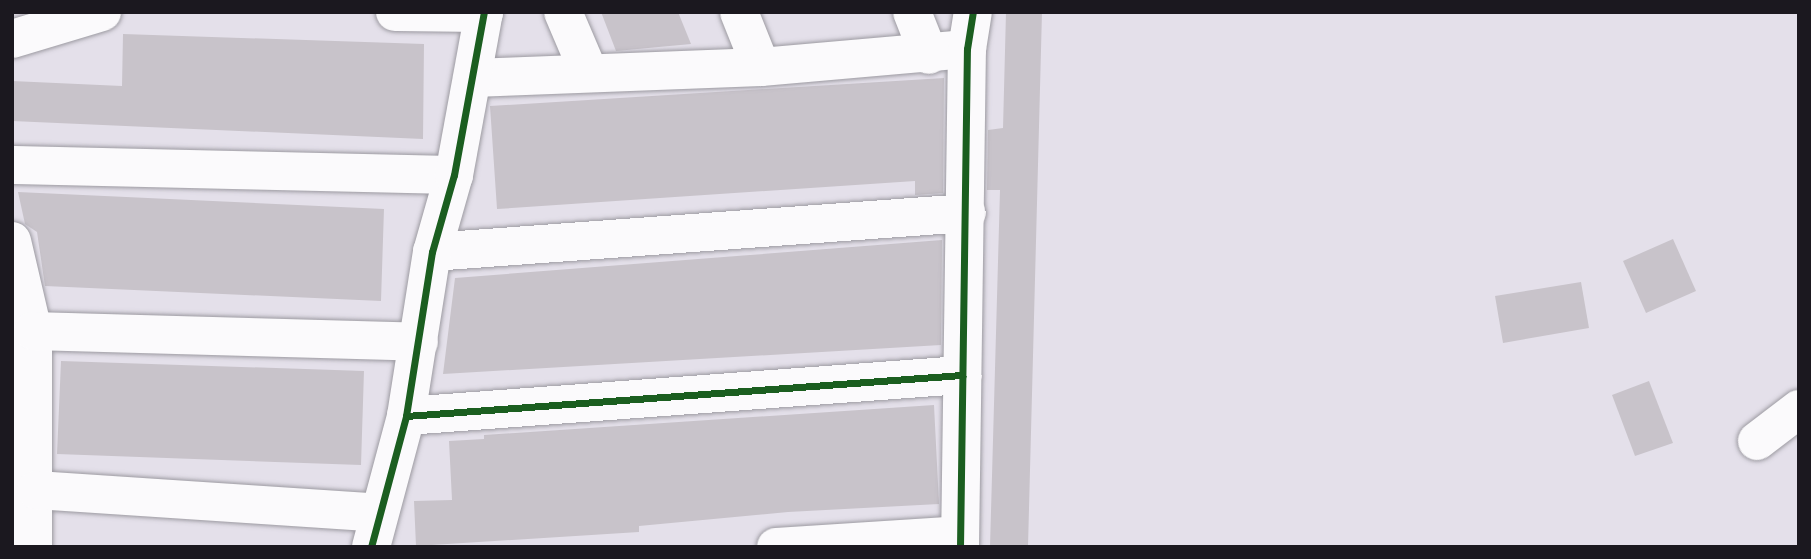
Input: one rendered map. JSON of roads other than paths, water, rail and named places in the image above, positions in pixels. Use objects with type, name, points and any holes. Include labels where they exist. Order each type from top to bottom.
[{"type":"street","points":[[12,39],[102,12]]},
{"type":"street","points":[[36,490],[375,530],[406,416],[432,252],[454,175],[484,13],[395,12]]},
{"type":"street","points":[[564,12],[589,73]]},
{"type":"street","points":[[739,12],[761,67]]},
{"type":"street","points":[[912,12],[929,55]]},
{"type":"street","points":[[473,78],[761,67],[929,55],[970,30]]},
{"type":"street","points":[[776,547],[960,541],[970,30]]},
{"type":"street","points":[[12,165],[454,175]]},
{"type":"street","points":[[432,252],[967,213]]},
{"type":"street","points":[[12,241],[33,331],[36,490],[33,547]]},
{"type":"street","points":[[33,331],[419,342]]},
{"type":"street","points":[[406,416],[962,374]]},
{"type":"street","points":[[1756,442],[1799,409]]}]
